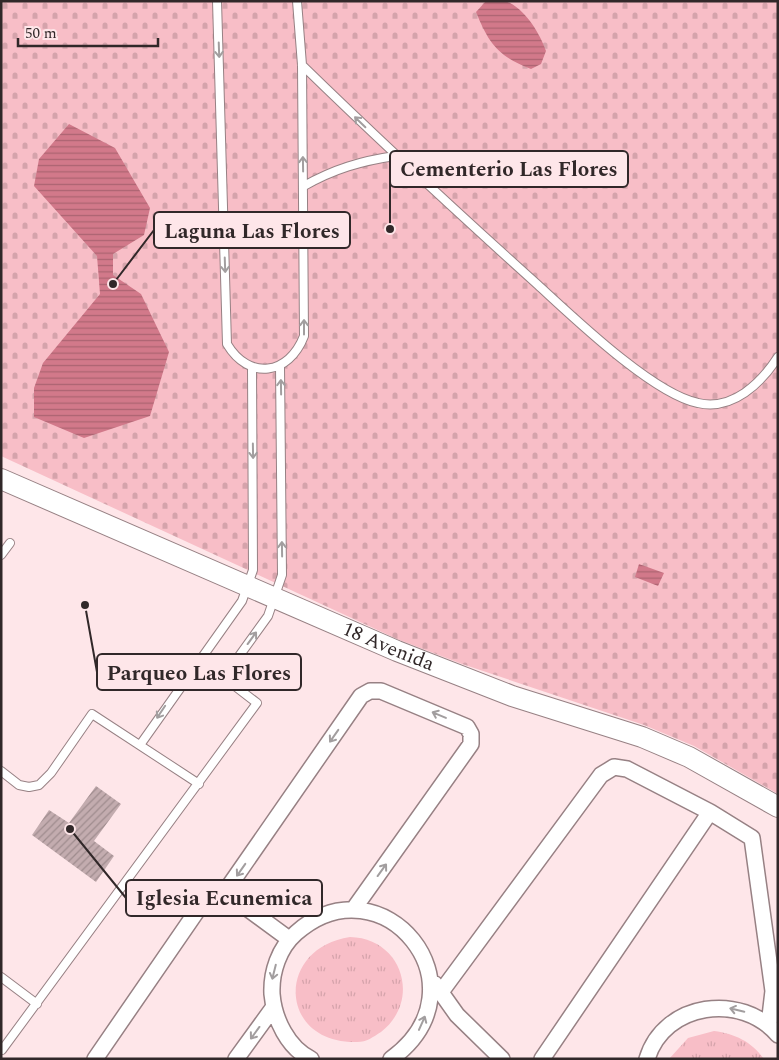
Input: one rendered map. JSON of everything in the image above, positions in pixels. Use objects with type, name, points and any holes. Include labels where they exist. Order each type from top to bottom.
[{"type":"street","name":"18 Avenida","points":[[1,479],[397,651],[512,696],[642,737],[690,757],[778,807]]},
{"type":"street","points":[[225,892],[362,696],[370,691],[381,691],[467,727],[471,734],[472,744],[353,910]]},
{"type":"street","points":[[441,992],[601,775],[614,767],[627,769],[710,812],[752,838],[773,992],[774,1030]]},
{"type":"street","points":[[542,1059],[710,812]]},
{"type":"street","points":[[95,1059],[208,894],[215,891],[225,892],[289,939]]},
{"type":"street","points":[[312,1059],[304,1055],[284,1034],[273,1008],[271,983],[277,960],[289,939],[315,920],[329,913],[353,910],[375,913],[395,923],[406,933],[424,957],[430,978],[430,1003],[422,1026],[407,1047],[391,1059]]},
{"type":"street","points":[[430,978],[457,1015],[502,1059]]},
{"type":"street","points":[[647,1059],[660,1035],[678,1019],[701,1009],[725,1007],[748,1013],[774,1030]]},
{"type":"street","points":[[236,1059],[273,1008]]},
{"type":"lane","points":[[217,1],[227,344],[234,355],[252,367],[270,369],[280,366],[296,354],[304,336],[302,65],[297,1]]},
{"type":"lane","points":[[302,65],[395,156],[573,317],[646,376],[698,403],[729,402],[750,390],[768,372],[778,357]]},
{"type":"lane","points":[[304,186],[340,168],[358,162],[395,156]]},
{"type":"lane","points":[[224,677],[268,616],[282,575],[280,366]]},
{"type":"lane","points":[[140,745],[242,601],[254,570],[252,367]]},
{"type":"lane","points":[[1,555],[10,543]]},
{"type":"lane","points":[[2,1050],[257,703],[200,659]]},
{"type":"lane","points":[[1,771],[19,785],[38,785],[51,773],[92,714],[199,784]]},
{"type":"lane","points":[[1,977],[37,1004]]},
{"type":"green space","points":[[1,1],[778,1],[778,794],[694,746],[644,725],[462,664],[397,639],[1,456]]},
{"type":"green space","points":[[350,937],[368,940],[383,948],[393,959],[400,973],[403,988],[401,1004],[394,1019],[381,1032],[361,1042],[331,1039],[312,1028],[300,1013],[296,994],[298,976],[308,958],[326,945]]},
{"type":"green space","points":[[714,1031],[742,1039],[754,1047],[764,1059],[669,1059],[688,1038]]},
{"type":"shaded area","points":[[486,1],[510,3],[522,12],[536,31],[546,51],[541,64],[531,69],[510,59],[496,48],[485,33],[476,12]]},
{"type":"shaded area","points":[[69,124],[115,148],[150,208],[144,235],[113,254],[113,275],[141,294],[169,352],[150,416],[84,438],[34,417],[34,388],[43,363],[100,294],[97,256],[34,186],[39,159]]},
{"type":"shaded area","points":[[639,564],[664,573],[658,586],[635,577]]},
{"type":"building","points":[[96,786],[121,804],[94,841],[114,856],[96,882],[32,835],[49,810],[69,823]]},
{"type":"place","name":"Cementerio Las Flores","points":[[390,229]]},
{"type":"place","name":"Laguna Las Flores","points":[[113,284]]},
{"type":"place","name":"Parqueo Las Flores","points":[[85,605]]},
{"type":"place","name":"Iglesia Ecunemica","points":[[70,829]]}]
